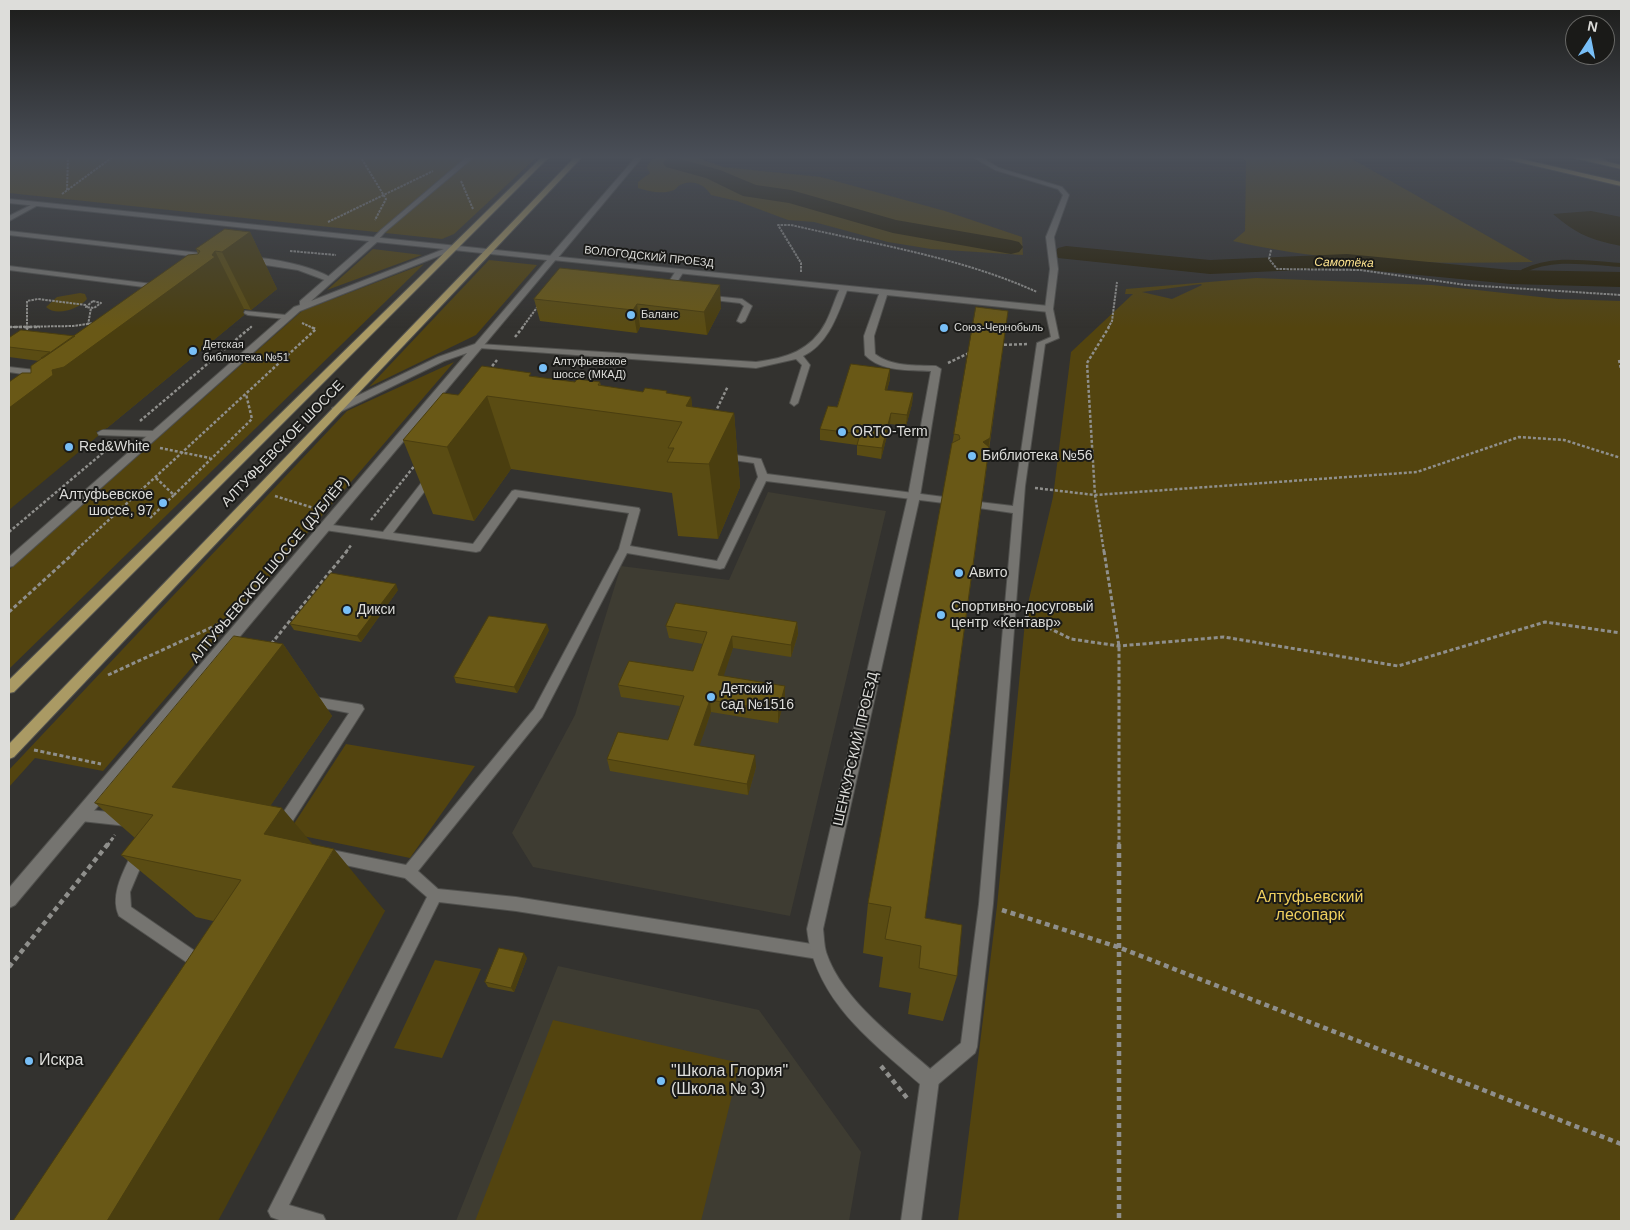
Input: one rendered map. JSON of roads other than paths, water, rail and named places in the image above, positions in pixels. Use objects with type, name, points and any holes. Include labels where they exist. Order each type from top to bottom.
[{"type":"main road","name":"АЛТУФЬЕВСКОЕ ШОССЕ","points":[[9,688],[487,213]]},
{"type":"main road","name":"АЛТУФЬЕВСКОЕ ШОССЕ","points":[[9,753],[524,213]]},
{"type":"street","name":"ВОЛОГОДСКИЙ ПРОЕЗД","points":[[125,213],[884,292],[913,297],[1049,309]]},
{"type":"street","points":[[9,563],[375,240]]},
{"type":"street","points":[[297,308],[451,248]]},
{"type":"street","name":"АЛТУФЬЕВСКОЕ ШОССЕ (ДУБЛЁР)","points":[[9,900],[553,258]]},
{"type":"street","name":"ШЕНКУРСКИЙ ПРОЕЗД","points":[[884,292],[870,336],[870,355],[888,365],[936,369],[914,496],[815,929],[818,952],[830,978],[856,1014],[930,1080]]},
{"type":"street","points":[[336,410],[441,359],[480,346]]},
{"type":"street","points":[[911,1221],[930,1080]]},
{"type":"lane","points":[[375,240],[404,213]]},
{"type":"lane","points":[[553,258],[591,213]]},
{"type":"lane","points":[[930,1080],[969,1047],[986,904],[1020,486],[1041,343],[1055,338],[1049,309],[1054,269],[1050,237],[1059,213]]},
{"type":"lane","points":[[9,233],[220,257]]},
{"type":"lane","points":[[240,259],[278,264],[316,273],[330,280]]},
{"type":"lane","points":[[11,270],[168,288]]},
{"type":"lane","points":[[666,293],[680,271]]},
{"type":"lane","points":[[480,346],[756,364],[784,362],[810,349],[822,338],[829,328],[844,288]]},
{"type":"lane","points":[[656,292],[676,294]]},
{"type":"lane","points":[[694,296],[742,301],[748,306],[741,321]]},
{"type":"lane","points":[[248,313],[286,318]]},
{"type":"lane","points":[[794,404],[806,365],[797,355]]},
{"type":"lane","points":[[9,369],[56,376]]},
{"type":"lane","points":[[421,415],[436,417]]},
{"type":"lane","points":[[102,432],[155,434]]},
{"type":"lane","points":[[624,549],[720,565],[763,477],[758,461],[714,455]]},
{"type":"lane","points":[[386,536],[438,467]]},
{"type":"lane","points":[[763,477],[944,500]]},
{"type":"lane","points":[[326,527],[476,548],[515,493],[635,510],[624,549],[538,713],[409,872]]},
{"type":"lane","points":[[979,505],[1018,510]]},
{"type":"lane","points":[[194,683],[210,686]]},
{"type":"lane","points":[[270,844],[358,709],[293,699]]},
{"type":"lane","points":[[81,815],[127,820],[142,832],[138,860],[123,892],[124,911],[204,966],[211,983]]},
{"type":"lane","points":[[317,853],[409,872],[435,895],[516,904],[818,952]]},
{"type":"lane","points":[[316,1221],[277,1211],[435,895]]},
{"type":"waterway","name":"Самотёка","points":[[849,213],[893,226],[1011,247]]},
{"type":"waterway","name":"Самотёка","points":[[1066,253],[1210,267],[1347,261],[1511,277],[1621,280]]},
{"type":"waterway","points":[[1523,271],[1535,266],[1559,262],[1621,265]]},
{"type":"place","name":"Баланс","points":[[631,315]]},
{"type":"place","name":"Союз-Чернобыль","points":[[944,328]]},
{"type":"place","name":"Детская библиотека №51","points":[[193,351]]},
{"type":"place","name":"Алтуфьевское шоссе (МКАД)","points":[[543,368]]},
{"type":"place","name":"ORTO-Term","points":[[842,432]]},
{"type":"place","name":"Red&White","points":[[69,447]]},
{"type":"place","name":"Библиотека №56","points":[[972,456]]},
{"type":"place","name":"Алтуфьевское шоссе, 97","points":[[163,503]]},
{"type":"place","name":"Авито","points":[[959,573]]},
{"type":"place","name":"Дикси","points":[[347,610]]},
{"type":"place","name":"Спортивно-досуговый центр «Кентавр»","points":[[941,615]]},
{"type":"place","name":"Детский сад №1516","points":[[711,697]]},
{"type":"place","name":"Искра","points":[[29,1061]]},
{"type":"place","name":"\"Школа Глория\" (Школа № 3)","points":[[661,1081]]},
{"type":"park label","name":"Алтуфьевский лесопарк","points":[[1310,907]]}]
